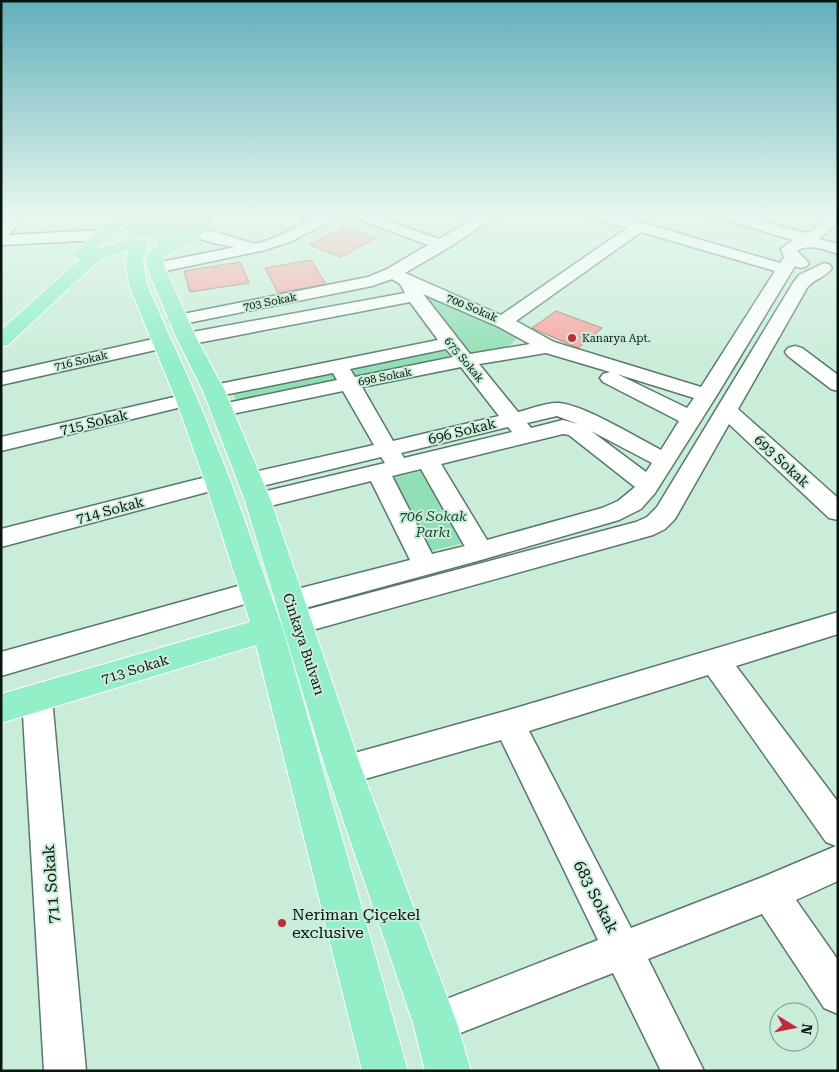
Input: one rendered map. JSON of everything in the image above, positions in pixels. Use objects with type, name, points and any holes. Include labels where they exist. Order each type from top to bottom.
[{"type":"main road","points":[[1,328],[72,263]]},
{"type":"main road","points":[[1,341],[85,263]]},
{"type":"main road","name":"Cinkaya Bulvarı","points":[[134,263],[138,285],[176,334],[254,491],[344,770],[435,1023],[448,1071]]},
{"type":"main road","name":"Cinkaya Bulvarı","points":[[208,400],[218,482],[262,610],[383,1070]]},
{"type":"main road","name":"713 Sokak","points":[[1,709],[37,698],[262,610]]},
{"type":"street","name":"703 Sokak","points":[[176,334],[317,293],[372,281],[405,283],[424,263]]},
{"type":"street","points":[[503,322],[587,263]]},
{"type":"street","points":[[294,611],[481,551],[610,514],[635,503],[665,461],[690,418],[707,395],[785,263]]},
{"type":"street","points":[[803,263],[831,268]]},
{"type":"street","points":[[1,664],[262,610],[294,611],[644,529],[666,513],[799,287],[805,279],[831,268]]},
{"type":"street","points":[[176,334],[327,311],[405,283]]},
{"type":"street","name":"700 Sokak","points":[[405,283],[503,322],[690,418]]},
{"type":"street","name":"675 Sokak","points":[[405,283],[449,343],[466,360],[519,427]]},
{"type":"street","points":[[317,293],[327,311]]},
{"type":"street","name":"716 Sokak","points":[[1,379],[176,334]]},
{"type":"street","name":"698 Sokak","points":[[208,400],[338,364],[449,343]]},
{"type":"street","name":"700 Sokak","points":[[550,347],[707,395]]},
{"type":"street","name":"698 Sokak","points":[[208,400],[349,384],[466,360],[550,347]]},
{"type":"street","points":[[795,352],[838,384]]},
{"type":"street","points":[[338,364],[388,463],[422,559]]},
{"type":"street","name":"715 Sokak","points":[[1,444],[208,400]]},
{"type":"street","name":"696 Sokak","points":[[388,463],[427,460],[519,427],[558,410],[581,417],[665,461]]},
{"type":"street","name":"693 Sokak","points":[[726,410],[838,512]]},
{"type":"street","name":"696 Sokak","points":[[254,491],[388,463],[519,427],[569,427],[592,442],[648,486]]},
{"type":"street","points":[[427,460],[477,545]]},
{"type":"street","name":"714 Sokak","points":[[1,538],[218,482]]},
{"type":"street","points":[[344,770],[509,724],[838,623]]},
{"type":"street","points":[[715,661],[838,830]]},
{"type":"street","name":"711 Sokak","points":[[37,698],[64,1071]]},
{"type":"street","name":"683 Sokak","points":[[509,724],[683,1071]]},
{"type":"street","points":[[435,1023],[769,893],[838,863]]},
{"type":"street","points":[[769,893],[838,994]]},
{"type":"green space","points":[[428,293],[483,317],[517,336],[510,345],[504,348],[473,354],[455,340],[422,294]]},
{"type":"green space","points":[[447,345],[456,357],[356,378],[349,365]]},
{"type":"green space","points":[[333,369],[339,381],[242,401],[237,400],[233,395],[237,390]]},
{"type":"green space","name":"706 Sokak Parkı","points":[[426,470],[468,542],[431,551],[422,548],[387,479]]},
{"type":"building","points":[[240,263],[249,283],[190,292],[184,271]]},
{"type":"building","points":[[294,263],[313,263],[326,284],[278,293],[265,268]]},
{"type":"building","name":"Kanarya Apt.","points":[[556,311],[602,328],[578,348],[532,328]]},
{"type":"place","name":"Kanarya Apt.","points":[[572,338]]},
{"type":"place","name":"Neriman Çiçekel exclusive","points":[[282,923]]}]
